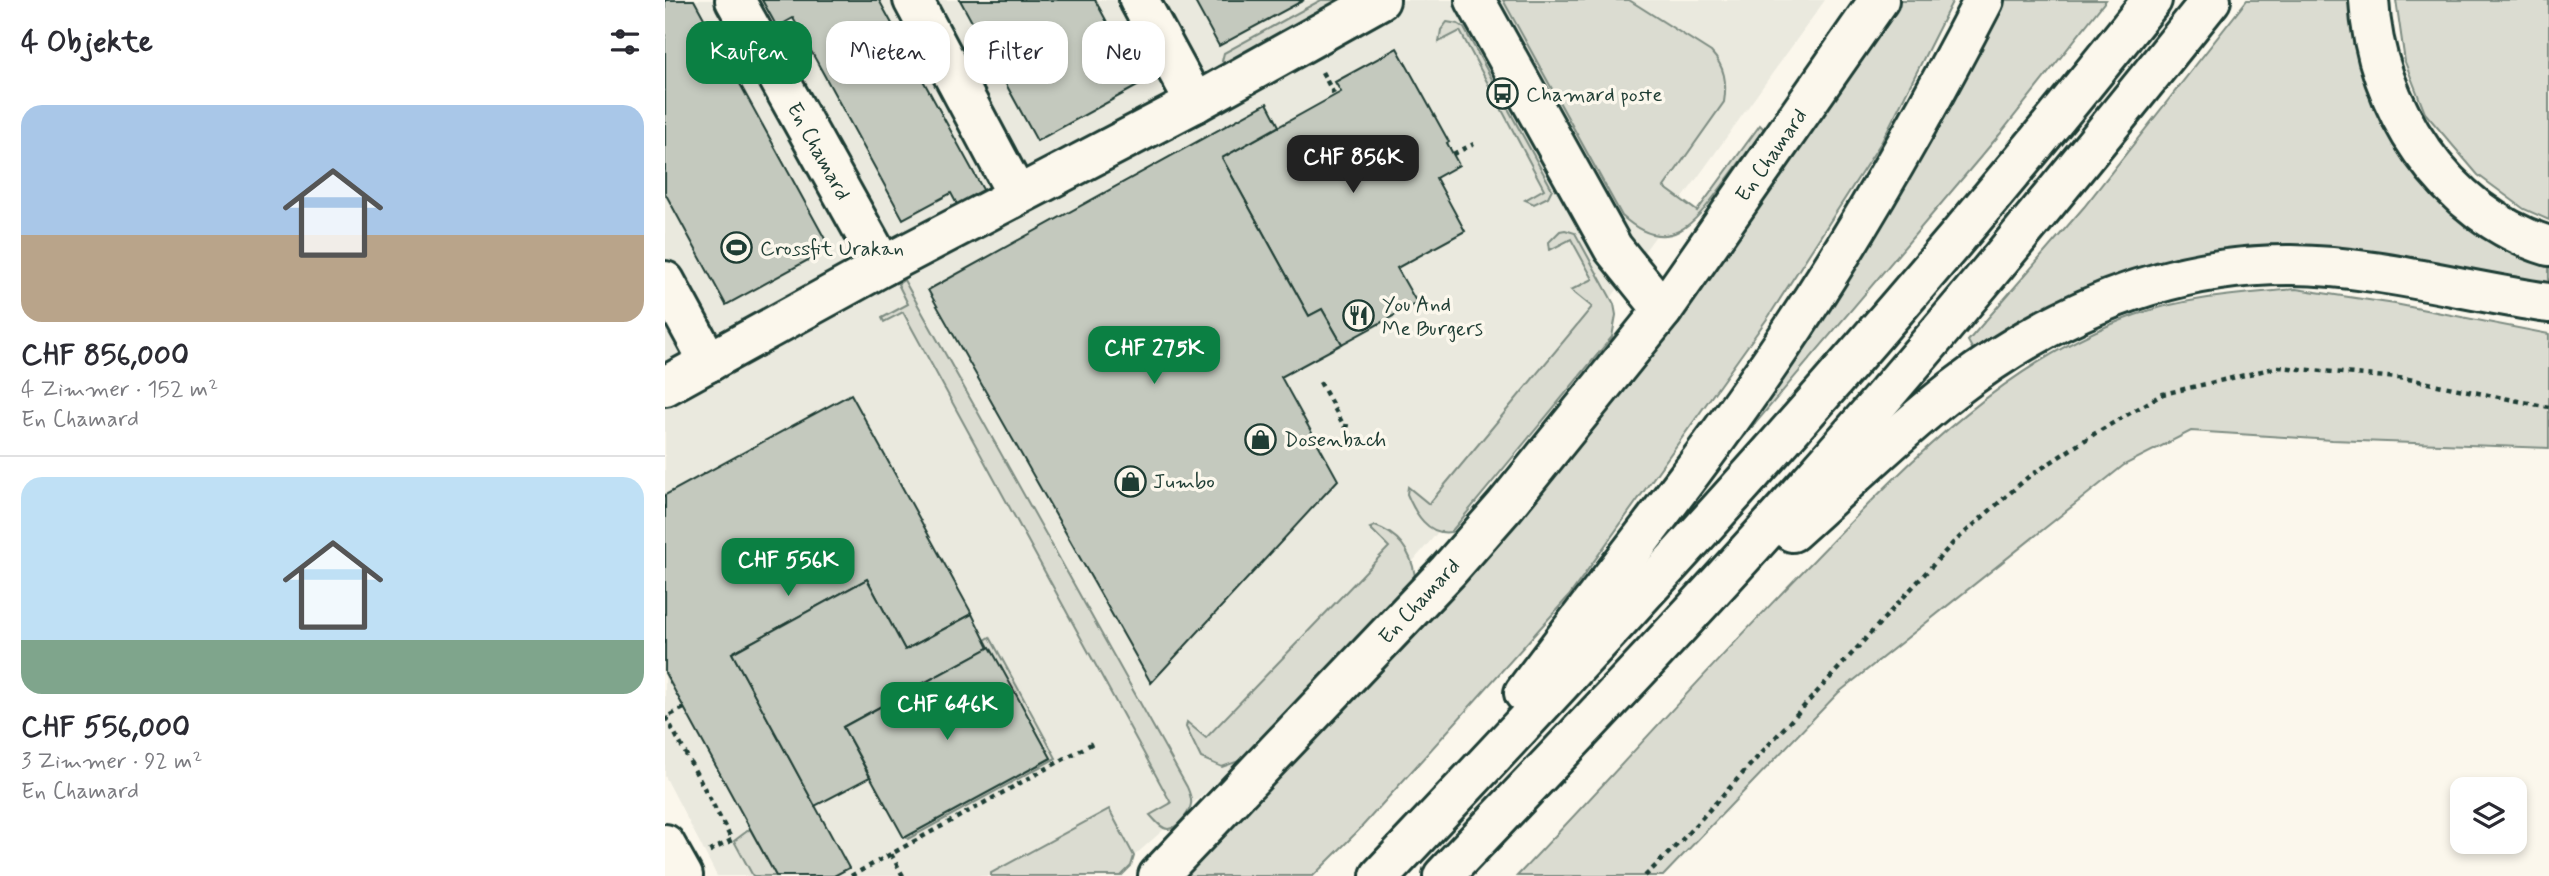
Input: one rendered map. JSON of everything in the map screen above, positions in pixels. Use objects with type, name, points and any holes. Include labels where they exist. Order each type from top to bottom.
[{"type":"main road","name":"En Chamard","points":[[735,0],[883,266]]},
{"type":"main road","points":[[913,0],[1017,195]]},
{"type":"main road","points":[[1139,0],[1195,103]]},
{"type":"main road","points":[[668,376],[709,362],[883,266],[1195,103],[1380,0]]},
{"type":"main road","points":[[1475,0],[1613,248],[1663,310]]},
{"type":"main road","name":"En Chamard","points":[[1158,867],[1438,581],[1497,515],[1663,310],[1879,0]]},
{"type":"main road","points":[[1411,843],[1714,442],[1774,356],[1845,248],[1984,0]]},
{"type":"main road","points":[[1380,876],[1611,631],[1789,432],[1895,310],[2152,0]]},
{"type":"main road","points":[[1443,876],[1650,659],[1758,540],[2045,206],[2211,0]]},
{"type":"main road","points":[[2369,0],[2377,51],[2388,89],[2405,125],[2423,151],[2473,205],[2505,225],[2549,246]]},
{"type":"main road","points":[[1650,659],[1951,391],[2030,337],[2081,310],[2129,291],[2207,270],[2295,265],[2397,277],[2549,303]]},
{"type":"main road","points":[[665,281],[709,362]]},
{"type":"main road","points":[[665,844],[693,865]]},
{"type":"path","points":[[1319,66],[1335,96]]},
{"type":"path","points":[[1453,154],[1473,144]]},
{"type":"path","points":[[1645,876],[1690,832],[1953,543],[2027,478],[2094,433],[2163,394],[2279,367],[2408,379],[2549,407]]},
{"type":"path","points":[[1320,382],[1344,426],[1352,427]]},
{"type":"path","points":[[684,708],[666,718],[732,840],[693,865]]},
{"type":"path","points":[[851,876],[1093,743]]},
{"type":"path","points":[[891,854],[903,876]]},
{"type":"shaded area","points":[[665,0],[1825,0],[1469,496],[1242,760],[1134,856],[1108,809],[992,873],[991,876],[717,876],[665,776]]},
{"type":"shaded area","points":[[1321,0],[1343,0],[1226,64],[1222,61],[1224,53]]},
{"type":"shaded area","points":[[1503,0],[1629,0],[1711,52],[1724,75],[1724,102],[1664,187],[1697,211],[1760,125],[1764,129],[1712,200],[1690,223],[1679,231],[1666,235],[1653,234],[1638,228],[1622,216]]},
{"type":"shaded area","points":[[1899,0],[1953,0],[1882,141],[1769,316],[1569,596],[1358,831],[1313,876],[1177,876],[1678,312]]},
{"type":"shaded area","points":[[1996,0],[2106,0],[2000,134],[1732,451],[1723,453]]},
{"type":"shaded area","points":[[2247,0],[2357,0],[2399,140],[2549,256],[2549,283],[2405,260],[2293,250],[1981,353],[1973,350],[1968,341],[2084,207]]},
{"type":"shaded area","points":[[2396,0],[2549,0],[2549,220],[2524,209],[2478,175],[2425,113],[2405,62]]},
{"type":"shaded area","points":[[1447,22],[1464,28],[1552,189],[1548,197],[1534,204],[1525,200],[1544,189],[1460,31],[1439,42],[1441,30]]},
{"type":"shaded area","points":[[1560,231],[1575,233],[1614,304],[1616,315],[1612,337],[1451,532],[1429,527],[1414,509],[1407,494],[1408,487],[1429,504],[1592,307],[1571,290],[1593,279],[1571,239],[1550,250],[1549,242]]},
{"type":"shaded area","points":[[904,280],[1187,787],[1190,807],[1183,820],[1172,828],[1163,828],[1150,815],[1171,803],[903,312],[884,322],[882,318],[908,304],[898,284]]},
{"type":"shaded area","points":[[2296,289],[2395,304],[2549,334],[2549,448],[2332,440],[2191,431],[2124,465],[1838,693],[1663,876],[1517,876],[1850,523],[1922,452],[2000,388],[2087,335],[2135,315],[2194,300]]},
{"type":"shaded area","points":[[1375,526],[1391,534],[1403,545],[1415,576],[1242,760],[1222,767],[1201,758],[1186,727],[1187,722],[1206,738],[1389,547],[1370,528]]},
{"type":"shaded area","points":[[990,637],[1056,758],[908,839],[906,837],[1051,758],[985,640]]},
{"type":"shaded area","points":[[1109,809],[1134,856],[1131,866],[1121,876],[991,876],[991,873]]},
{"type":"shaded area","points":[[750,829],[776,876],[753,876],[734,841]]},
{"type":"building","points":[[665,0],[694,0],[706,21],[686,21],[686,84],[740,84],[830,248],[726,305],[665,193]]},
{"type":"building","points":[[762,0],[879,0],[891,21],[826,21],[826,78],[812,53],[812,21],[795,21],[793,18],[788,21],[774,21]]},
{"type":"building","points":[[960,0],[1095,0],[1106,21],[1082,21],[1082,84],[1141,84],[1037,141],[1006,84],[1068,84],[1068,21],[971,21]]},
{"type":"building","points":[[1194,0],[1304,0],[1219,46]]},
{"type":"building","points":[[1397,48],[1459,165],[1436,178],[1465,231],[1397,268],[1417,303],[1342,344],[1322,309],[1309,316],[1222,158],[1341,92],[1335,82]]},
{"type":"building","points":[[829,84],[925,84],[986,195],[960,210],[951,193],[903,219]]},
{"type":"building","points":[[1267,103],[1279,126],[1222,158],[1309,316],[1322,309],[1342,344],[1281,377],[1338,480],[1151,683],[928,290]]},
{"type":"building","points":[[851,394],[972,614],[905,650],[867,579],[732,653],[849,868],[834,876],[776,876],[665,673],[665,495]]},
{"type":"building","points":[[867,579],[905,650],[972,614],[989,648],[843,727],[870,777],[815,806],[732,653]]},
{"type":"building","points":[[990,647],[1051,758],[904,838],[843,727]]},
{"type":"place","name":"Chamard poste","points":[[1503,94]]},
{"type":"place","name":"Crossfit Urakan","points":[[737,248]]},
{"type":"place","name":"You And Me Burgers","points":[[1359,316]]},
{"type":"place","name":"Dosenbach","points":[[1261,439]]},
{"type":"place","name":"Jumbo","points":[[1130,481]]}]
